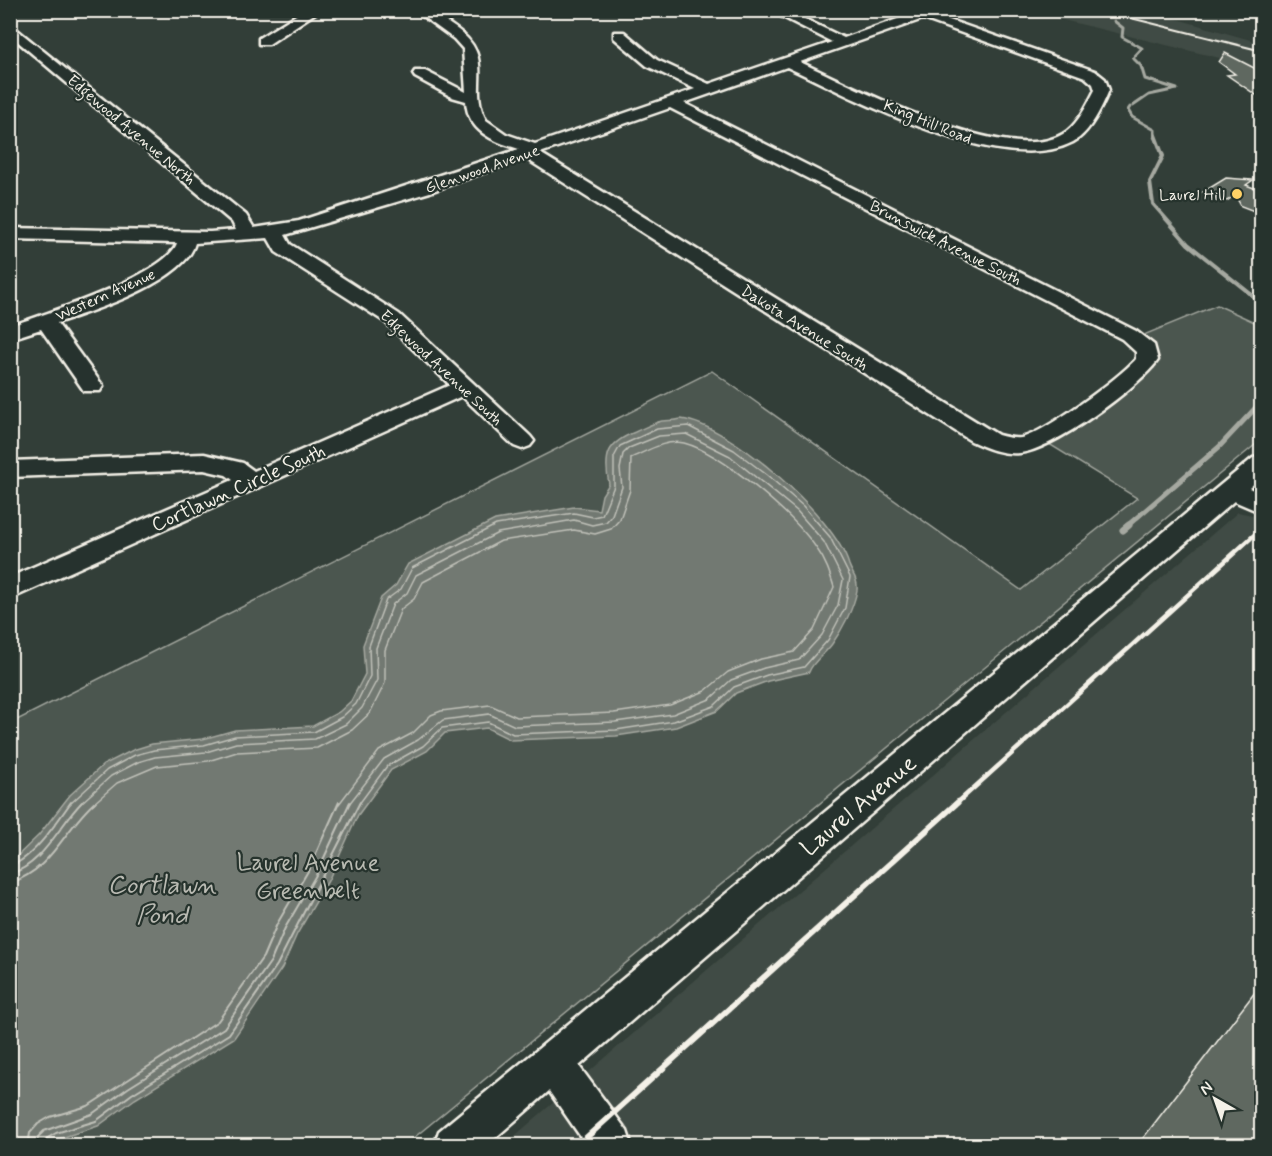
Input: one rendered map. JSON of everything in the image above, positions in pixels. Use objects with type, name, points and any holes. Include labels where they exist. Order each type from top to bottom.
[{"type":"street","points":[[264,41],[314,10]]},
{"type":"street","points":[[420,10],[459,36],[470,48],[474,98],[457,94],[420,74]]},
{"type":"street","points":[[775,10],[843,42]]},
{"type":"street","name":"Glenwood Avenue","points":[[10,232],[187,238],[274,232],[355,212],[930,13]]},
{"type":"street","name":"King Hill Road","points":[[786,61],[976,141],[1009,147],[1044,146],[1068,138],[1075,132],[1102,90],[1097,79],[1079,69],[930,13]]},
{"type":"street","name":"Edgewood Avenue North","points":[[10,28],[240,219],[248,235]]},
{"type":"street","points":[[619,35],[648,60],[707,89]]},
{"type":"street","name":"Dakota Avenue South","points":[[474,98],[475,114],[482,127],[530,151],[979,436],[994,443],[1023,445],[1043,437],[1090,404]]},
{"type":"street","name":"Brunswick Avenue South","points":[[670,102],[1137,341],[1147,355],[1144,365],[1090,404]]},
{"type":"street","name":"Edgewood Avenue South","points":[[274,232],[283,248],[392,318],[522,441]]},
{"type":"street","name":"Western Avenue","points":[[10,333],[45,321],[155,273],[183,251],[187,238]]},
{"type":"street","points":[[45,321],[92,386]]},
{"type":"street","name":"Cortlawn Circle South","points":[[10,589],[466,386]]},
{"type":"street","points":[[10,469],[204,462],[234,469],[251,481]]},
{"type":"street","name":"Laurel Avenue","points":[[454,1146],[1262,464]]},
{"type":"street","points":[[1232,489],[1262,505]]},
{"type":"street","points":[[553,1063],[612,1146]]},
{"type":"shaded area","points":[[1026,11],[1149,11],[1261,43],[1261,68]]},
{"type":"shaded area","points":[[1238,512],[1261,517],[1261,1145],[503,1146]]},
{"type":"green space","name":"Laurel Avenue Greenbelt","points":[[1217,305],[1261,325],[1261,440],[405,1145],[11,1146],[11,723],[712,371],[1021,590],[1137,498],[1049,444],[1154,368],[1158,355],[1153,346],[1144,338],[1146,334]]},
{"type":"water","name":"Cortlawn Pond","points":[[681,419],[702,425],[752,455],[803,499],[840,545],[856,579],[857,590],[840,632],[809,672],[768,681],[736,693],[717,711],[676,727],[616,736],[511,740],[487,728],[445,733],[427,751],[391,770],[358,815],[328,881],[297,934],[282,968],[234,1038],[135,1099],[98,1126],[46,1145],[11,1145],[11,862],[39,835],[70,795],[103,765],[133,750],[152,744],[203,739],[235,730],[313,726],[339,712],[351,701],[365,674],[363,645],[381,598],[396,585],[408,564],[495,520],[574,507],[599,510],[602,495],[609,484],[607,457],[613,445],[652,424]]},
{"type":"building","points":[[1225,53],[1262,72],[1262,99],[1227,75],[1235,74],[1219,62]]},
{"type":"building","name":"Laurel Hill","points":[[1226,178],[1253,180],[1246,185],[1262,191],[1262,205],[1254,211],[1241,206],[1235,195],[1227,201],[1203,192]]},
{"type":"building","points":[[1262,983],[1262,1146],[1137,1146],[1213,1047]]},
{"type":"waterway","points":[[1114,21],[1123,28],[1122,37],[1142,48],[1133,58],[1141,66],[1145,79],[1177,89],[1149,95],[1133,106]]},
{"type":"waterway","points":[[1130,107],[1128,110],[1132,117],[1155,130],[1155,135]]},
{"type":"waterway","points":[[1155,135],[1163,156],[1150,182],[1153,204],[1188,244],[1262,303]]},
{"type":"waterway","points":[[1127,526],[1219,447],[1262,401]]},
{"type":"waterway","points":[[1123,530],[1129,525]]},
{"type":"railway","points":[[1099,10],[1262,51]]},
{"type":"railway","points":[[956,804],[1262,528]]},
{"type":"railway","points":[[577,1146],[958,802]]},
{"type":"place","name":"Laurel Hill","points":[[1237,194]]}]
